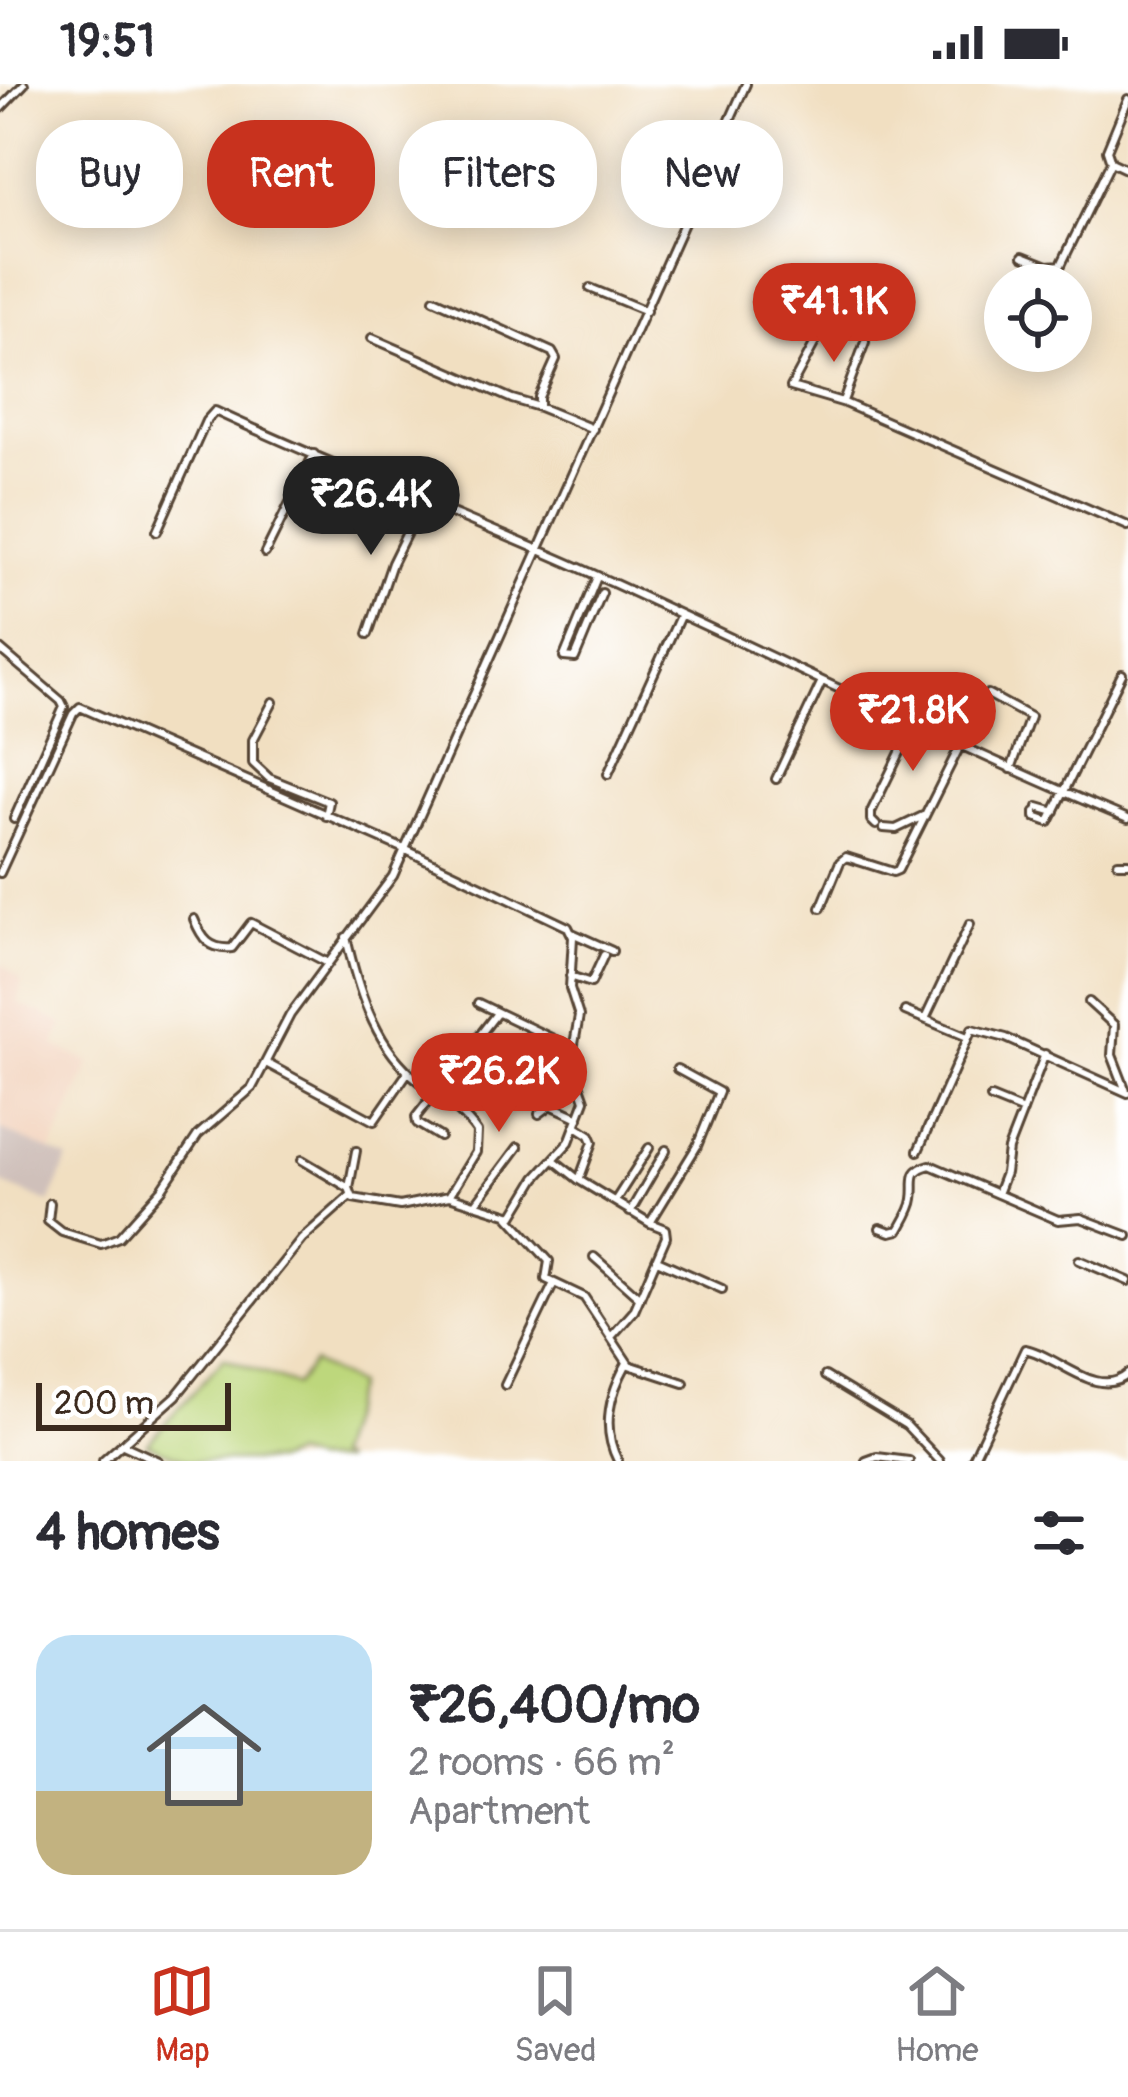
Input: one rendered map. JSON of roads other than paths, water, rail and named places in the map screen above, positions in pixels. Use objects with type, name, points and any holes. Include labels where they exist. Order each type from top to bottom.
[{"type":"street","points":[[0,109],[24,84]]},
{"type":"street","points":[[50,1204],[49,1222],[62,1232],[94,1244],[114,1241],[162,1189],[205,1128],[246,1096],[290,1016],[387,887],[746,84]]},
{"type":"street","points":[[1023,256],[1048,266],[1064,262],[1111,162],[1107,150],[1128,99]]},
{"type":"street","points":[[1111,162],[1128,170]]},
{"type":"street","points":[[590,288],[646,311]]},
{"type":"street","points":[[434,299],[554,354],[539,406]]},
{"type":"street","points":[[800,301],[824,314],[826,322],[790,386],[842,402],[1128,526]]},
{"type":"street","points":[[372,338],[593,429]]},
{"type":"street","points":[[842,402],[865,342]]},
{"type":"street","points":[[157,531],[213,410],[540,550],[1128,819]]},
{"type":"street","points":[[265,553],[314,454]]},
{"type":"street","points":[[368,634],[392,562],[422,502]]},
{"type":"street","points":[[597,576],[564,654],[566,659],[575,658],[602,592]]},
{"type":"street","points":[[608,774],[680,616]]},
{"type":"street","points":[[0,649],[64,707],[14,819]]},
{"type":"street","points":[[1036,810],[1055,812],[1122,674]]},
{"type":"street","points":[[776,779],[822,681]]},
{"type":"street","points":[[988,694],[1030,717],[1011,769]]},
{"type":"street","points":[[274,702],[253,740],[253,764],[269,778],[329,802],[326,816]]},
{"type":"street","points":[[0,873],[80,706],[404,849],[554,920],[608,953],[591,983],[570,976]]},
{"type":"street","points":[[914,725],[871,820],[896,829],[926,814]]},
{"type":"street","points":[[821,908],[843,859],[898,870],[960,746]]},
{"type":"street","points":[[194,920],[200,936],[216,947],[232,948],[250,923],[328,963]]},
{"type":"street","points":[[926,1019],[970,924]]},
{"type":"street","points":[[509,1217],[555,1161],[586,1099],[572,1067],[579,1016],[570,991],[572,933]]},
{"type":"street","points":[[346,938],[359,990],[386,1045],[408,1072],[455,1107],[477,1134],[475,1154],[449,1196]]},
{"type":"street","points":[[1089,1002],[1114,1025],[1112,1057],[1127,1092]]},
{"type":"street","points":[[478,1004],[572,1048]]},
{"type":"street","points":[[904,1010],[965,1036]]},
{"type":"street","points":[[440,1137],[415,1120],[497,1013]]},
{"type":"street","points":[[918,1150],[972,1029],[1045,1054],[1127,1092]]},
{"type":"street","points":[[997,1194],[1006,1155],[1045,1054]]},
{"type":"street","points":[[266,1063],[374,1121],[408,1072]]},
{"type":"street","points":[[650,1223],[697,1146],[719,1092],[677,1069]]},
{"type":"street","points":[[991,1098],[1023,1111]]},
{"type":"street","points":[[539,1114],[549,1105],[590,1135],[593,1142],[579,1180]]},
{"type":"street","points":[[477,1203],[518,1147]]},
{"type":"street","points":[[614,1202],[649,1148]]},
{"type":"street","points":[[630,1212],[666,1150]]},
{"type":"street","points":[[103,1461],[176,1396],[290,1253],[350,1192],[356,1151]]},
{"type":"street","points":[[302,1160],[350,1192],[405,1206],[449,1196],[509,1217],[547,1259],[545,1278],[581,1295],[627,1363],[684,1383]]},
{"type":"street","points":[[555,1161],[667,1233],[640,1298],[626,1323],[610,1336]]},
{"type":"street","points":[[880,1228],[899,1230],[913,1201],[912,1178],[925,1166],[1058,1220],[1082,1218],[1128,1237]]},
{"type":"street","points":[[594,1257],[640,1298]]},
{"type":"street","points":[[657,1260],[722,1289]]},
{"type":"street","points":[[1079,1260],[1128,1282]]},
{"type":"street","points":[[505,1385],[554,1283]]},
{"type":"street","points":[[973,1461],[1024,1349],[1102,1384],[1119,1382],[1128,1374]]},
{"type":"street","points":[[618,1461],[608,1440],[607,1423],[627,1363]]},
{"type":"street","points":[[825,1376],[905,1425],[940,1461]]},
{"type":"street","points":[[123,1445],[158,1461]]},
{"type":"street","points":[[866,1461],[883,1457],[909,1461]]}]
